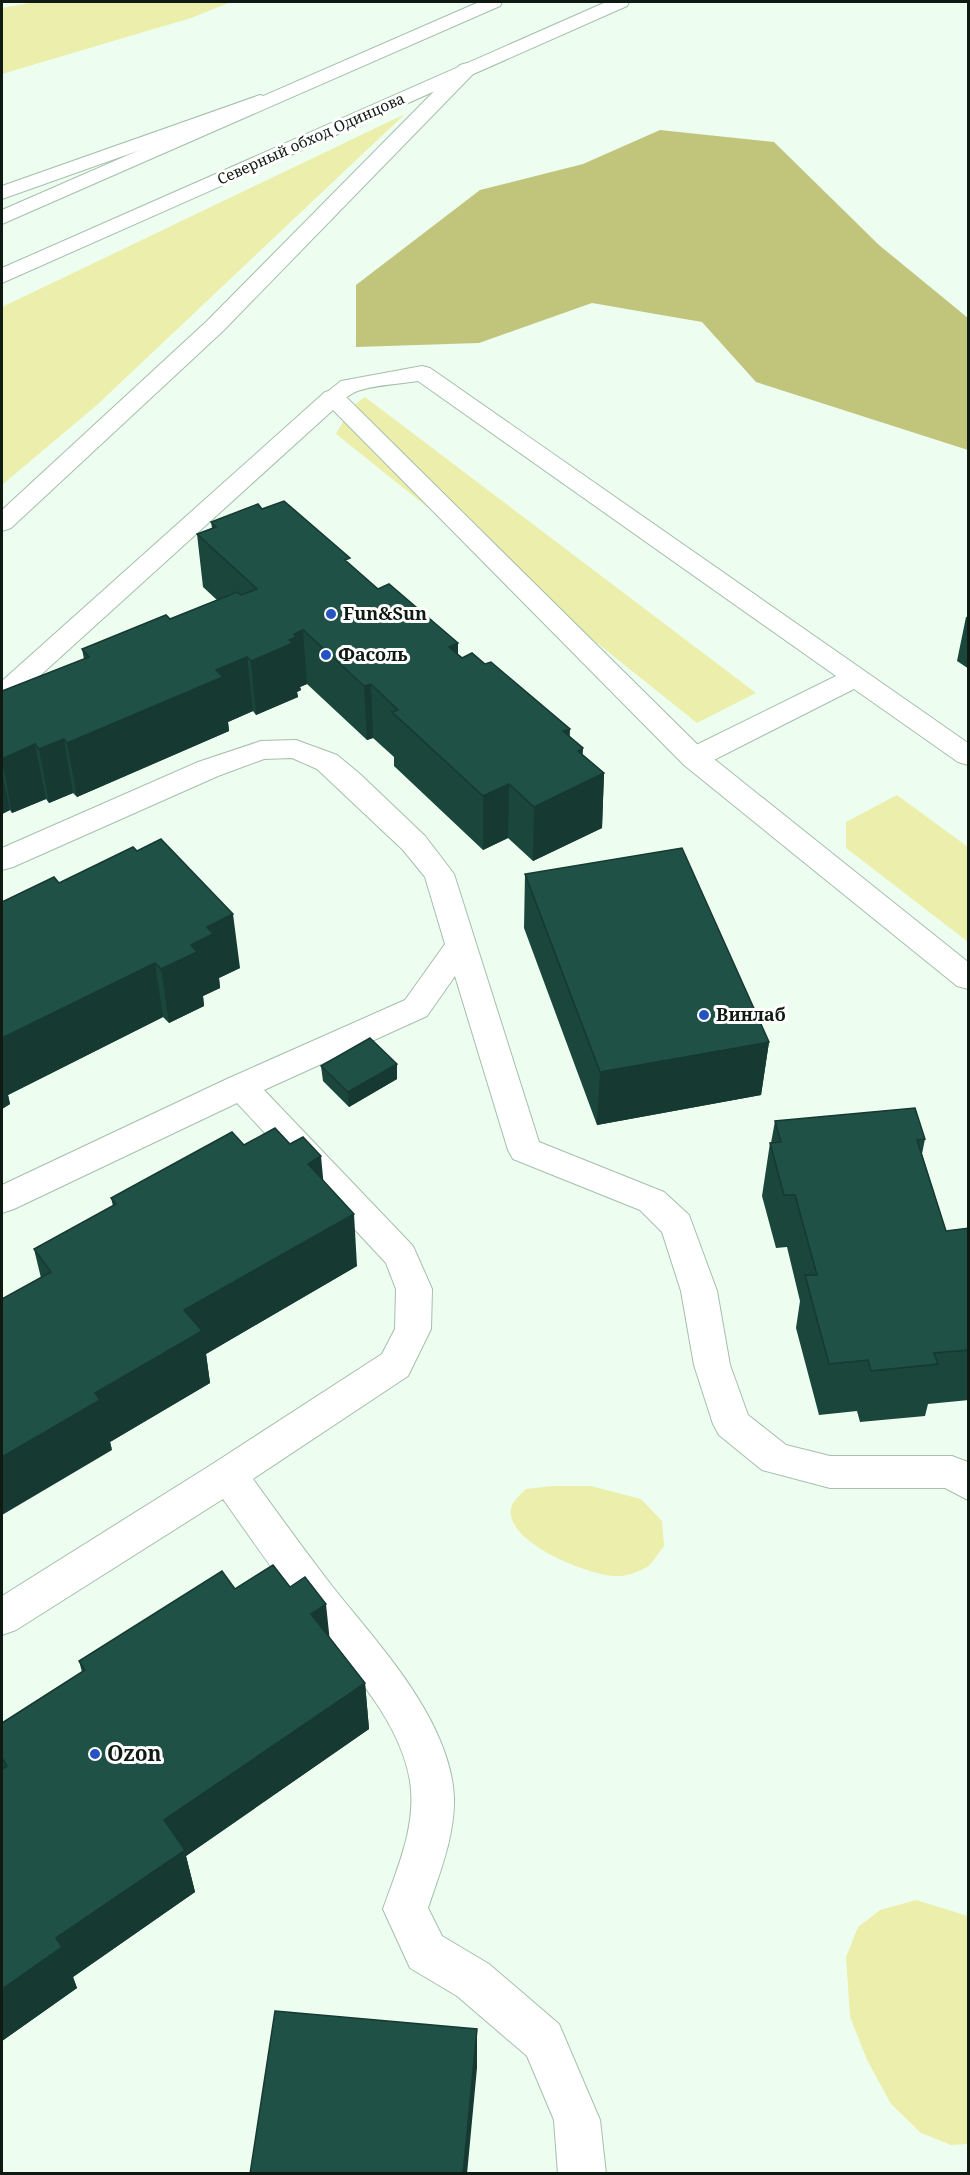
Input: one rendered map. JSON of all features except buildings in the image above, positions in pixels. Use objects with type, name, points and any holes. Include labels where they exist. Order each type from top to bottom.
[{"type":"main road","points":[[2,218],[493,2]]},
{"type":"main road","name":"Северный обход Одинцова","points":[[2,276],[620,2]]},
{"type":"main road","points":[[2,523],[215,326],[467,69]]},
{"type":"main road","points":[[2,193],[282,93]]},
{"type":"main road","points":[[2,695],[333,397],[349,386],[422,373],[969,756]]},
{"type":"main road","points":[[333,397],[694,758],[969,978]]},
{"type":"main road","points":[[694,758],[856,677]]},
{"type":"main road","points":[[2,860],[208,769],[261,750],[296,749],[327,762],[381,810],[414,843],[439,874],[525,1149],[568,1169],[652,1202],[677,1225],[699,1292],[712,1365],[732,1424],[776,1459],[819,1470],[830,1472],[952,1472],[969,1483]]},
{"type":"main road","points":[[2,1200],[241,1087],[416,1008],[462,943]]},
{"type":"main road","points":[[2,1617],[228,1475],[395,1365],[413,1329],[414,1289],[401,1256],[241,1087]]},
{"type":"main road","points":[[228,1475],[388,1690],[415,1731],[431,1782],[430,1835],[405,1909],[426,1952],[473,1980],[543,2040],[577,2120],[582,2174]]},
{"type":"green space","points":[[35,2],[231,2],[191,18],[2,74],[2,8]]},
{"type":"green space","points":[[405,114],[97,405],[2,485],[2,307]]},
{"type":"green space","points":[[660,130],[774,142],[879,245],[968,318],[968,450],[756,382],[702,322],[592,303],[479,343],[356,347],[356,285],[480,190],[583,164]]},
{"type":"green space","points":[[365,397],[756,693],[697,723],[336,434],[350,408]]},
{"type":"green space","points":[[897,795],[968,847],[968,942],[846,848],[846,822]]},
{"type":"green space","points":[[591,1486],[641,1499],[662,1521],[664,1546],[647,1567],[620,1576],[590,1571],[550,1554],[532,1543],[518,1530],[511,1517],[513,1503],[526,1489]]},
{"type":"green space","points":[[916,1900],[968,1916],[968,2144],[951,2145],[921,2133],[891,2104],[867,2060],[850,2017],[846,1957],[858,1927],[880,1910]]},
{"type":"place","name":"Fun&Sun","points":[[331,614]]},
{"type":"place","name":"Фасоль","points":[[326,655]]},
{"type":"place","name":"Винлаб","points":[[704,1015]]},
{"type":"place","name":"Ozon","points":[[95,1754]]}]
